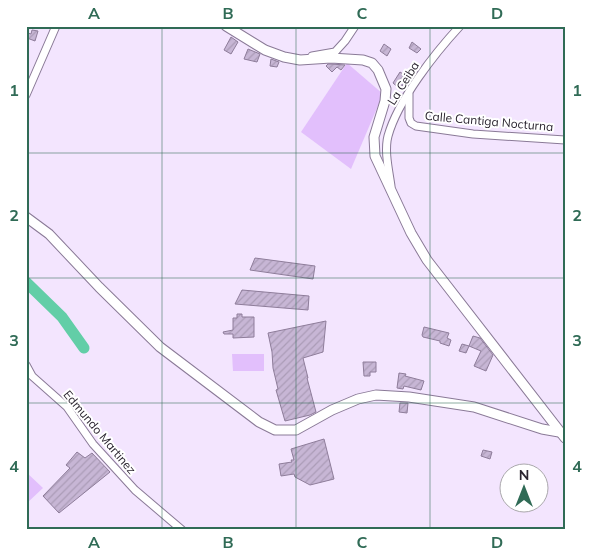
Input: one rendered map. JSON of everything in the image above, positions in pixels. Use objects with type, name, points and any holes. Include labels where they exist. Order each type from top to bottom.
[{"type":"street","points":[[26,95],[56,26]]},
{"type":"street","points":[[226,26],[265,50],[284,57],[300,60],[330,58],[363,60],[372,63],[378,70],[386,90],[385,102],[374,138],[374,149],[411,233],[427,260],[562,435]]},
{"type":"street","points":[[300,60],[335,52],[355,26]]},
{"type":"street","name":"La Ceiba","points":[[392,192],[387,157],[387,138],[409,93],[441,47],[460,26]]},
{"type":"street","name":"Calle Cantiga Nocturna","points":[[409,93],[409,118],[411,123],[416,126],[473,134],[565,140]]},
{"type":"street","points":[[26,217],[50,234],[98,287],[160,347],[259,422],[275,430],[296,430],[349,403],[376,395],[409,397],[474,407],[562,435]]},
{"type":"street","name":"Edmundo Martinez","points":[[26,365],[32,376],[67,407],[93,444],[135,490],[182,530]]},
{"type":"shaded area","points":[[347,63],[383,94],[351,169],[301,132]]},
{"type":"shaded area","points":[[232,354],[264,354],[264,371],[233,371]]},
{"type":"shaded area","points":[[26,472],[43,488],[26,504]]},
{"type":"building","points":[[32,30],[38,31],[35,41],[27,38],[28,33],[31,34]]},
{"type":"building","points":[[231,37],[238,42],[231,54],[224,50]]},
{"type":"building","points":[[412,42],[421,49],[417,53],[409,48]]},
{"type":"building","points":[[384,44],[391,49],[387,56],[380,51]]},
{"type":"building","points":[[248,49],[260,54],[257,62],[244,59]]},
{"type":"building","points":[[271,59],[279,62],[277,67],[270,66]]},
{"type":"building","points":[[328,64],[345,65],[341,70],[337,67],[332,72],[326,66]]},
{"type":"building","points":[[400,72],[408,77],[400,89],[393,83]]},
{"type":"building","points":[[255,258],[315,266],[313,279],[250,270]]},
{"type":"building","points":[[242,290],[309,296],[308,310],[235,304]]},
{"type":"building","points":[[237,314],[242,314],[242,317],[254,317],[254,337],[233,338],[233,334],[224,334],[223,332],[233,330],[233,318],[237,318]]},
{"type":"building","points":[[326,321],[323,352],[303,358],[316,412],[285,421],[276,390],[278,389],[268,333]]},
{"type":"building","points":[[424,327],[449,333],[447,338],[451,340],[449,346],[440,343],[440,341],[423,337]]},
{"type":"building","points":[[473,336],[480,338],[493,355],[486,371],[474,366],[481,351],[469,346]]},
{"type":"building","points":[[462,344],[469,346],[466,353],[459,351]]},
{"type":"building","points":[[363,362],[376,362],[376,372],[370,372],[370,376],[364,376]]},
{"type":"building","points":[[399,373],[424,381],[421,390],[404,386],[403,389],[397,388]]},
{"type":"building","points":[[400,403],[408,403],[407,413],[399,412]]},
{"type":"building","points":[[324,439],[334,479],[310,485],[295,477],[294,474],[281,476],[279,464],[294,460],[291,449]]},
{"type":"building","points":[[483,450],[492,452],[490,459],[481,456]]},
{"type":"building","points":[[77,452],[85,458],[92,453],[110,472],[59,513],[43,496],[70,468],[66,465]]},
{"type":"waterway","points":[[26,282],[62,317],[84,348]]}]
